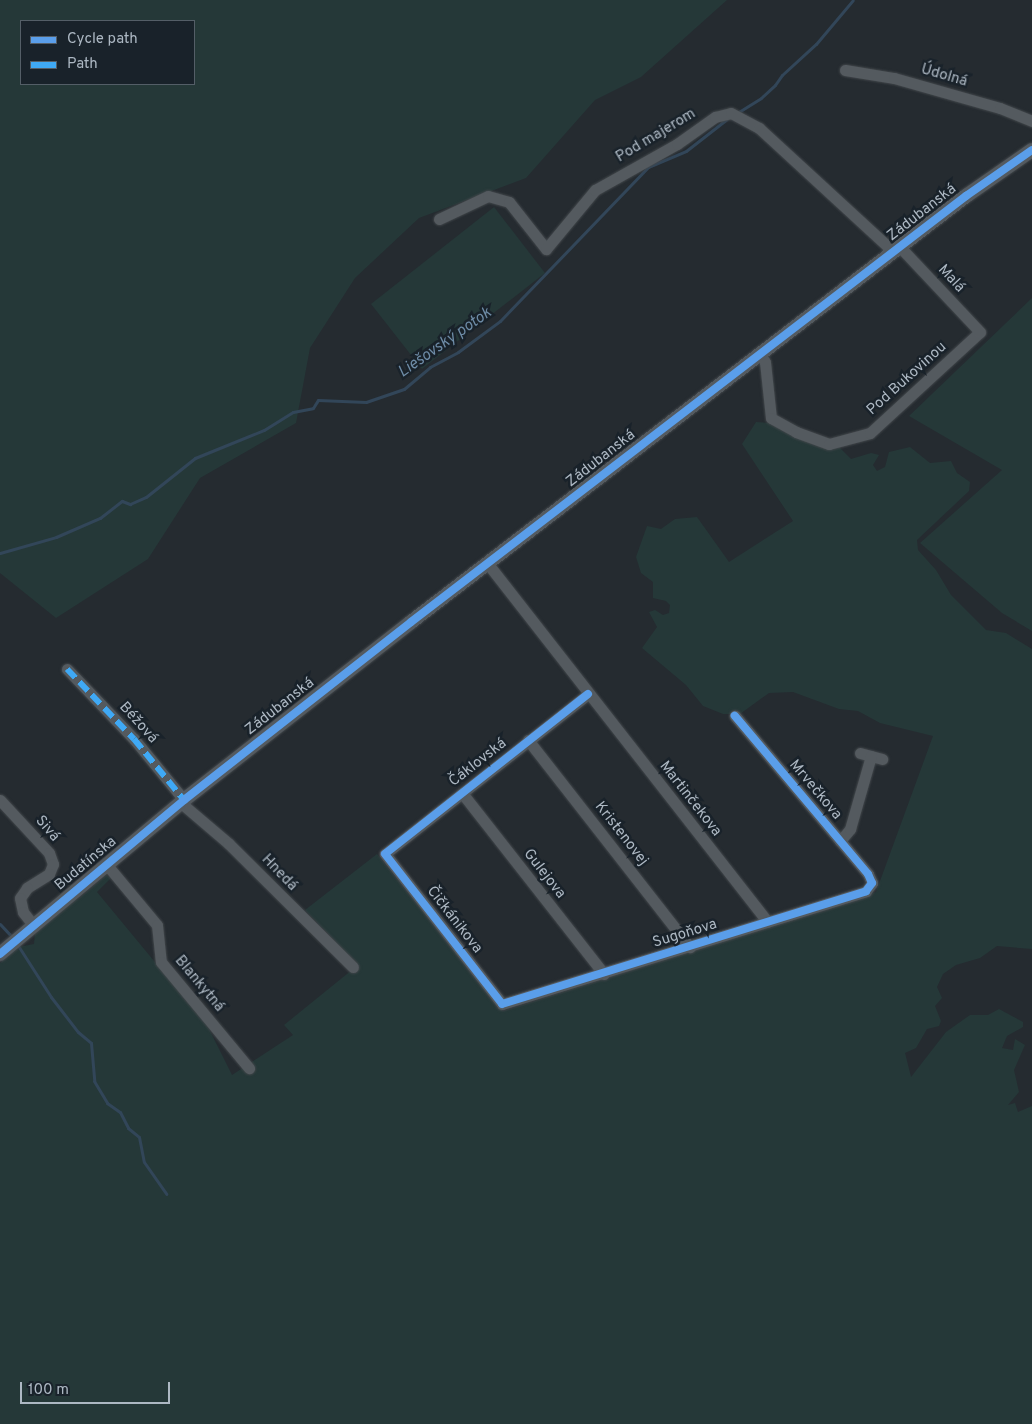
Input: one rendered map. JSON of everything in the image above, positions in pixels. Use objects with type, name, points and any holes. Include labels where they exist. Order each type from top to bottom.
[{"type":"street","name":"Údolná","points":[[845,70],[894,78],[1000,108],[1032,121]]},
{"type":"street","name":"Pod majerom","points":[[440,219],[488,196],[509,202],[546,249],[595,190],[677,144],[715,117],[735,114],[759,128],[897,249]]},
{"type":"street","name":"Zádubanská","points":[[185,800],[760,354],[990,178],[1032,150]]},
{"type":"street","name":"Malá","points":[[897,249],[980,332]]},
{"type":"street","name":"Pod Bukovinou","points":[[760,354],[765,362],[771,418],[796,432],[829,444],[870,433],[980,332]]},
{"type":"street","name":"Martinčekova","points":[[488,564],[768,922]]},
{"type":"street","name":"Béžová","points":[[67,669],[134,739],[185,800]]},
{"type":"street","name":"Čáklovská","points":[[385,854],[588,694]]},
{"type":"street","name":"Mrvečkova","points":[[735,716],[868,874],[872,883]]},
{"type":"street","name":"Kristenovej","points":[[528,740],[690,947]]},
{"type":"street","name":"Mrvečkova","points":[[840,841],[850,829],[871,756]]},
{"type":"street","name":"Gulejova","points":[[462,793],[604,974]]},
{"type":"street","name":"Sivá","points":[[0,800],[49,853],[53,864],[49,874],[27,888],[20,898],[23,912],[34,926]]},
{"type":"street","name":"Budatínska","points":[[0,954],[185,800]]},
{"type":"street","name":"Hnedá","points":[[185,800],[353,967]]},
{"type":"street","name":"Čičkánikova","points":[[385,854],[502,1004]]},
{"type":"street","name":"Blankytná","points":[[107,865],[157,925],[161,962],[248,1068]]},
{"type":"street","name":"Sugoňova","points":[[502,1004],[604,974],[866,891],[872,883]]},
{"type":"shaded area","points":[[0,0],[727,0],[641,77],[595,100],[526,178],[419,218],[355,278],[310,348],[296,423],[200,478],[148,559],[56,618],[0,573]]},
{"type":"shaded area","points":[[494,207],[545,273],[422,369],[371,304]]},
{"type":"shaded area","points":[[1032,298],[1032,631],[1002,613],[920,543],[1002,470],[909,416]]},
{"type":"shaded area","points":[[756,422],[771,423],[835,443],[851,459],[871,453],[879,455],[873,465],[877,471],[885,467],[889,452],[910,447],[930,463],[951,461],[957,473],[970,482],[969,491],[917,540],[918,550],[936,570],[951,595],[986,630],[1006,633],[1032,649],[1032,949],[997,946],[980,958],[956,965],[943,974],[937,987],[942,998],[935,1006],[941,1021],[939,1026],[927,1029],[916,1048],[905,1053],[911,1077],[946,1032],[970,1015],[988,1015],[999,1009],[1023,1022],[1023,1027],[1007,1036],[1002,1048],[1013,1050],[1015,1039],[1025,1045],[1014,1070],[1019,1092],[1008,1105],[1015,1103],[1018,1112],[1032,1106],[1032,1424],[0,1424],[0,963],[18,947],[34,944],[35,932],[48,917],[79,898],[106,875],[111,878],[97,892],[207,1025],[232,1075],[293,1035],[284,1025],[358,965],[305,910],[377,854],[503,1011],[876,892],[933,736],[880,723],[858,711],[839,709],[793,692],[769,693],[740,714],[723,714],[703,706],[686,685],[642,648],[657,627],[649,612],[655,610],[663,615],[669,613],[670,605],[666,601],[653,598],[653,582],[641,573],[636,557],[647,526],[661,529],[675,519],[697,517],[729,562],[793,521],[742,444]]},
{"type":"waterway","name":"Liešovský potok","points":[[737,113],[761,98],[775,85],[782,75],[816,44],[853,0]]},
{"type":"waterway","name":"Liešovský potok","points":[[0,553],[56,537],[100,518],[122,501],[130,504],[146,497],[195,458],[264,430],[293,412],[313,408],[318,400],[366,402],[404,389],[430,367],[458,352],[500,321],[648,167],[686,151],[727,119]]},
{"type":"waterway","points":[[0,924],[14,939]]},
{"type":"waterway","points":[[17,944],[51,997],[78,1032],[91,1043],[94,1081],[107,1103],[120,1112],[128,1128],[139,1137],[144,1162],[166,1194]]},
{"type":"marked path","points":[[67,669],[134,739],[184,800]]},
{"type":"cycle path","points":[[0,954],[184,800],[411,622],[966,196],[1032,150]]},
{"type":"cycle path","points":[[588,694],[385,854],[502,1004],[866,891],[872,883],[868,874],[735,716]]}]
